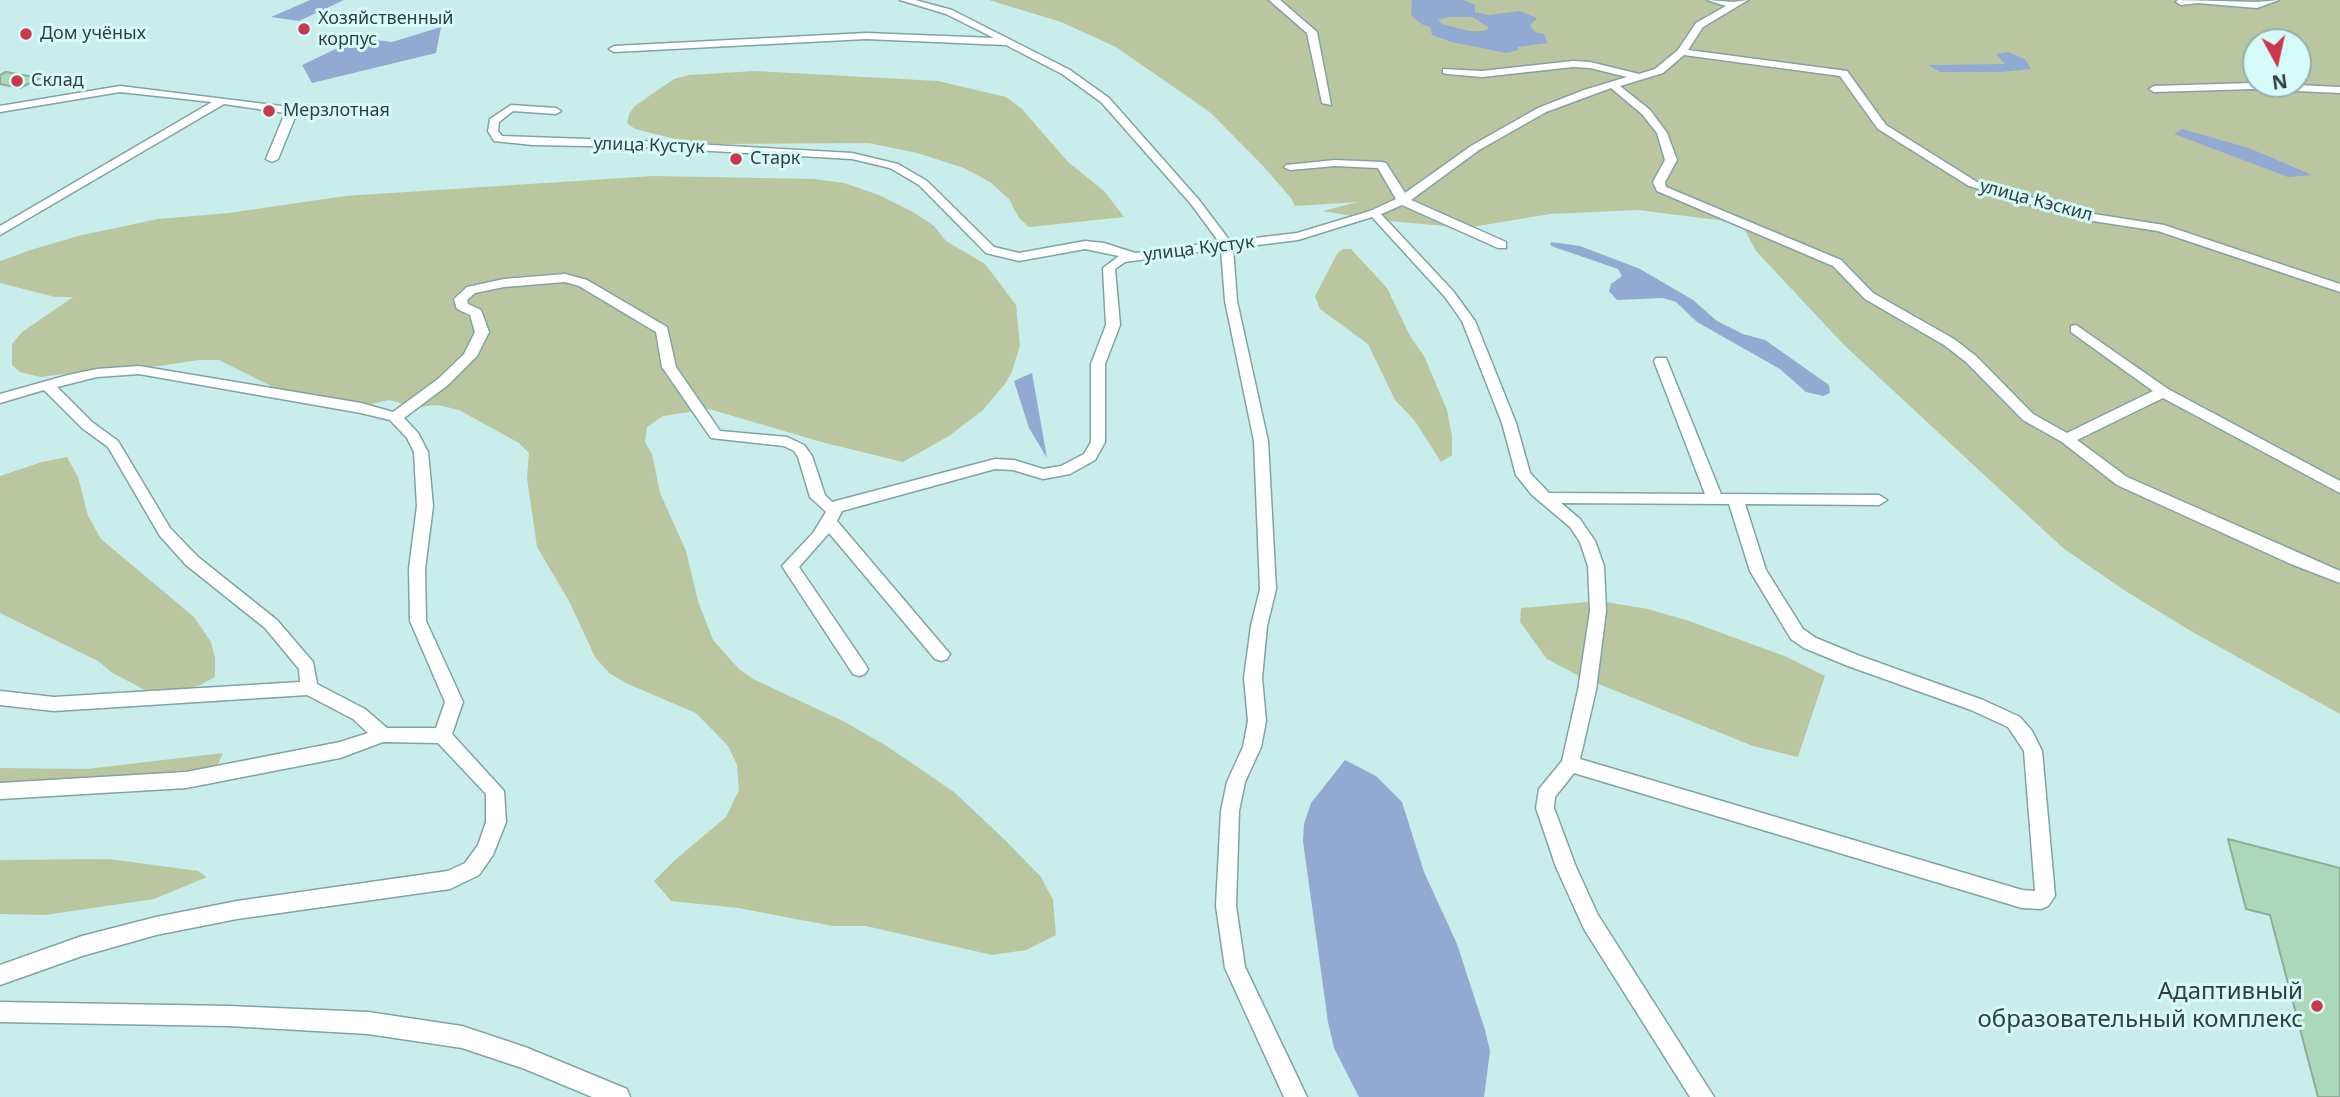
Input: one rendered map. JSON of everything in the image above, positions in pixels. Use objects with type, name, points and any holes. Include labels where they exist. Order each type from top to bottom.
[{"type":"street","points":[[905,0],[949,12],[1066,72],[1105,100],[1195,202],[1227,245],[1231,301],[1261,440],[1268,589],[1259,626],[1253,678],[1257,721],[1252,747],[1236,782],[1230,811],[1226,906],[1235,968],[1296,1097]]},
{"type":"street","points":[[1274,0],[1312,32],[1327,103]]},
{"type":"street","points":[[1712,0],[1738,3]]},
{"type":"street","points":[[2181,2],[2198,0],[2257,5],[2274,0]]},
{"type":"street","name":"улица Кустук","points":[[556,111],[511,108],[495,121],[493,131],[498,139],[852,156],[894,166],[923,183],[990,250],[1019,257],[1085,245],[1104,247],[1134,257],[1298,236],[1403,200],[1475,148],[1542,110],[1636,76],[1659,71],[1682,52],[1699,25],[1738,3]]},
{"type":"street","points":[[614,49],[866,36],[1008,42]]},
{"type":"street","name":"улица Кэскил","points":[[1682,52],[1843,73],[1882,127],[1973,184],[2080,215],[2160,228],[2340,288]]},
{"type":"street","points":[[1447,71],[1482,74],[1573,64],[1590,65],[1636,76]]},
{"type":"street","points":[[1612,84],[1646,112],[1662,133],[1671,160],[1658,182],[1661,189],[1837,263],[1869,296],[1949,342],[1971,359],[2028,417],[2067,439],[2122,481],[2340,577]]},
{"type":"street","points":[[2154,89],[2253,86],[2340,90]]},
{"type":"street","points":[[0,109],[120,89],[223,100],[289,111],[290,115],[272,159]]},
{"type":"street","points":[[0,231],[223,100]]},
{"type":"street","points":[[1290,167],[1335,163],[1382,164],[1403,200],[1422,211],[1503,245]]},
{"type":"street","points":[[1374,212],[1449,294],[1468,321],[1509,423],[1524,475],[1575,523],[1587,541],[1596,566],[1598,611],[1587,690],[1570,764],[1546,795],[1545,808],[1566,867],[1591,922],[1703,1097]]},
{"type":"street","points":[[395,417],[443,383],[470,356],[482,332],[476,313],[463,306],[460,299],[471,290],[504,283],[565,278],[583,283],[662,330],[669,366],[716,435],[788,442],[799,448],[805,456],[822,503],[837,507],[985,466],[1005,463],[1043,474],[1065,470],[1090,457],[1098,442],[1098,364],[1114,325],[1109,268],[1121,259],[1134,257]]},
{"type":"street","points":[[2077,329],[2163,391],[2340,488]]},
{"type":"street","points":[[1661,361],[1715,499]]},
{"type":"street","points":[[0,399],[97,373],[139,370],[361,408],[395,417],[413,436],[421,452],[425,506],[416,569],[418,621],[454,702],[442,736]]},
{"type":"street","points":[[47,385],[87,425],[114,443],[165,532],[192,561],[271,624],[307,667],[309,688]]},
{"type":"street","points":[[2067,439],[2163,391]]},
{"type":"street","points":[[1546,498],[1879,500]]},
{"type":"street","points":[[1570,764],[2022,899],[2041,900],[2045,896],[2033,751],[2026,736],[2014,722],[1977,705],[1854,661],[1810,643],[1797,634],[1758,571],[1736,500]]},
{"type":"street","points":[[837,507],[830,523],[790,566],[859,669]]},
{"type":"street","points":[[830,523],[941,654]]},
{"type":"street","points":[[0,698],[54,704],[309,688],[359,714],[383,735]]},
{"type":"street","points":[[0,790],[186,780],[340,750],[383,735],[442,736],[495,791],[495,822],[486,849],[472,869],[450,880],[237,910],[156,926],[82,946],[0,975]]},
{"type":"street","points":[[0,1012],[229,1016],[368,1023],[462,1037],[525,1058],[619,1097]]},
{"type":"green space","points":[[989,0],[2340,0],[2340,714],[2189,630],[2063,548],[1844,345],[1756,251],[1741,223],[1638,210],[1550,214],[1466,228],[1369,219],[1323,211],[1358,202],[1295,206],[1263,166],[1211,113],[1116,47],[1061,22]]},
{"type":"green space","points":[[755,71],[938,81],[1006,97],[1022,109],[1068,162],[1104,191],[1124,217],[1029,227],[1019,218],[1009,199],[990,182],[964,168],[917,153],[869,143],[717,144],[683,141],[635,129],[627,123],[635,106],[674,79],[689,75]]},
{"type":"green space","points":[[653,176],[814,179],[844,183],[879,195],[913,212],[934,226],[946,241],[985,264],[1016,305],[1020,345],[1012,372],[1004,385],[983,410],[949,436],[903,462],[825,443],[709,409],[663,416],[647,427],[645,442],[652,454],[660,493],[686,551],[698,601],[713,640],[739,669],[753,679],[843,721],[885,745],[954,792],[1041,877],[1053,900],[1056,935],[1026,950],[992,955],[866,926],[833,926],[738,908],[671,901],[654,881],[726,817],[739,790],[737,765],[728,746],[696,713],[628,684],[609,673],[595,657],[569,601],[537,547],[527,478],[529,453],[519,443],[459,410],[438,405],[416,407],[389,400],[352,404],[277,389],[219,360],[152,367],[131,366],[40,377],[20,372],[12,365],[12,344],[22,332],[73,297],[55,297],[0,283],[0,261],[78,236],[158,219],[229,213],[345,196]]},
{"type":"green space","points":[[1343,249],[1351,249],[1387,288],[1410,336],[1424,356],[1447,410],[1452,436],[1452,455],[1441,462],[1415,421],[1395,400],[1368,344],[1320,309],[1315,296],[1337,254]]},
{"type":"green space","points":[[67,457],[78,477],[88,516],[101,539],[194,617],[211,642],[215,658],[215,677],[200,685],[172,693],[147,691],[111,672],[98,661],[0,613],[0,476]]},
{"type":"green space","points":[[1599,601],[1648,609],[1689,621],[1787,657],[1825,676],[1798,757],[1753,746],[1581,677],[1547,659],[1520,622],[1521,608]]},
{"type":"green space","points":[[223,753],[217,766],[140,777],[70,784],[0,783],[0,768],[87,769]]},
{"type":"green space","points":[[109,859],[198,871],[207,877],[154,899],[45,915],[0,914],[0,860]]},
{"type":"water","points":[[310,0],[344,0],[299,21],[271,17]]},
{"type":"water","points":[[1412,0],[1463,0],[1475,5],[1475,12],[1488,15],[1520,11],[1537,18],[1530,26],[1535,32],[1544,34],[1547,43],[1518,47],[1518,50],[1506,53],[1452,42],[1432,35],[1430,27],[1421,24],[1411,15]],"holes":[[[1473,17],[1489,28],[1484,31],[1470,31],[1442,24],[1438,20]]]},
{"type":"water","points":[[441,27],[436,53],[312,83],[302,65],[359,38],[392,42]]},
{"type":"water","points":[[2008,52],[2025,59],[2031,69],[1940,72],[1928,65],[2005,64],[1996,54]]},
{"type":"water","points":[[2182,129],[2249,148],[2312,175],[2288,177],[2174,134]]},
{"type":"water","points":[[1551,242],[1580,246],[1640,269],[1693,300],[1717,321],[1743,334],[1765,340],[1829,385],[1830,393],[1823,396],[1806,392],[1780,369],[1697,322],[1676,302],[1663,298],[1617,300],[1609,291],[1611,284],[1622,276],[1618,269],[1554,247],[1550,245]]},
{"type":"water","points":[[1032,373],[1047,458],[1029,428],[1014,381]]},
{"type":"water","points":[[1345,760],[1376,776],[1402,802],[1424,872],[1457,944],[1485,1030],[1490,1051],[1484,1097],[1359,1097],[1334,1048],[1303,841],[1304,824],[1311,803]]},
{"type":"building","name":"Склад","points":[[6,72],[40,78],[20,88],[0,84],[0,75]]},
{"type":"building","name":"Адаптивный образовательный комплекс","points":[[2228,839],[2340,868],[2340,1097],[2318,1097],[2270,915],[2246,909]]},
{"type":"place","name":"Хозяйственный корпус","points":[[304,29]]},
{"type":"place","name":"Дом учёных","points":[[26,34]]},
{"type":"place","name":"Склад","points":[[17,81]]},
{"type":"place","name":"Мерзлотная","points":[[269,111]]},
{"type":"place","name":"Старк","points":[[736,159]]},
{"type":"place","name":"Адаптивный образовательный комплекс","points":[[2317,1006]]}]
